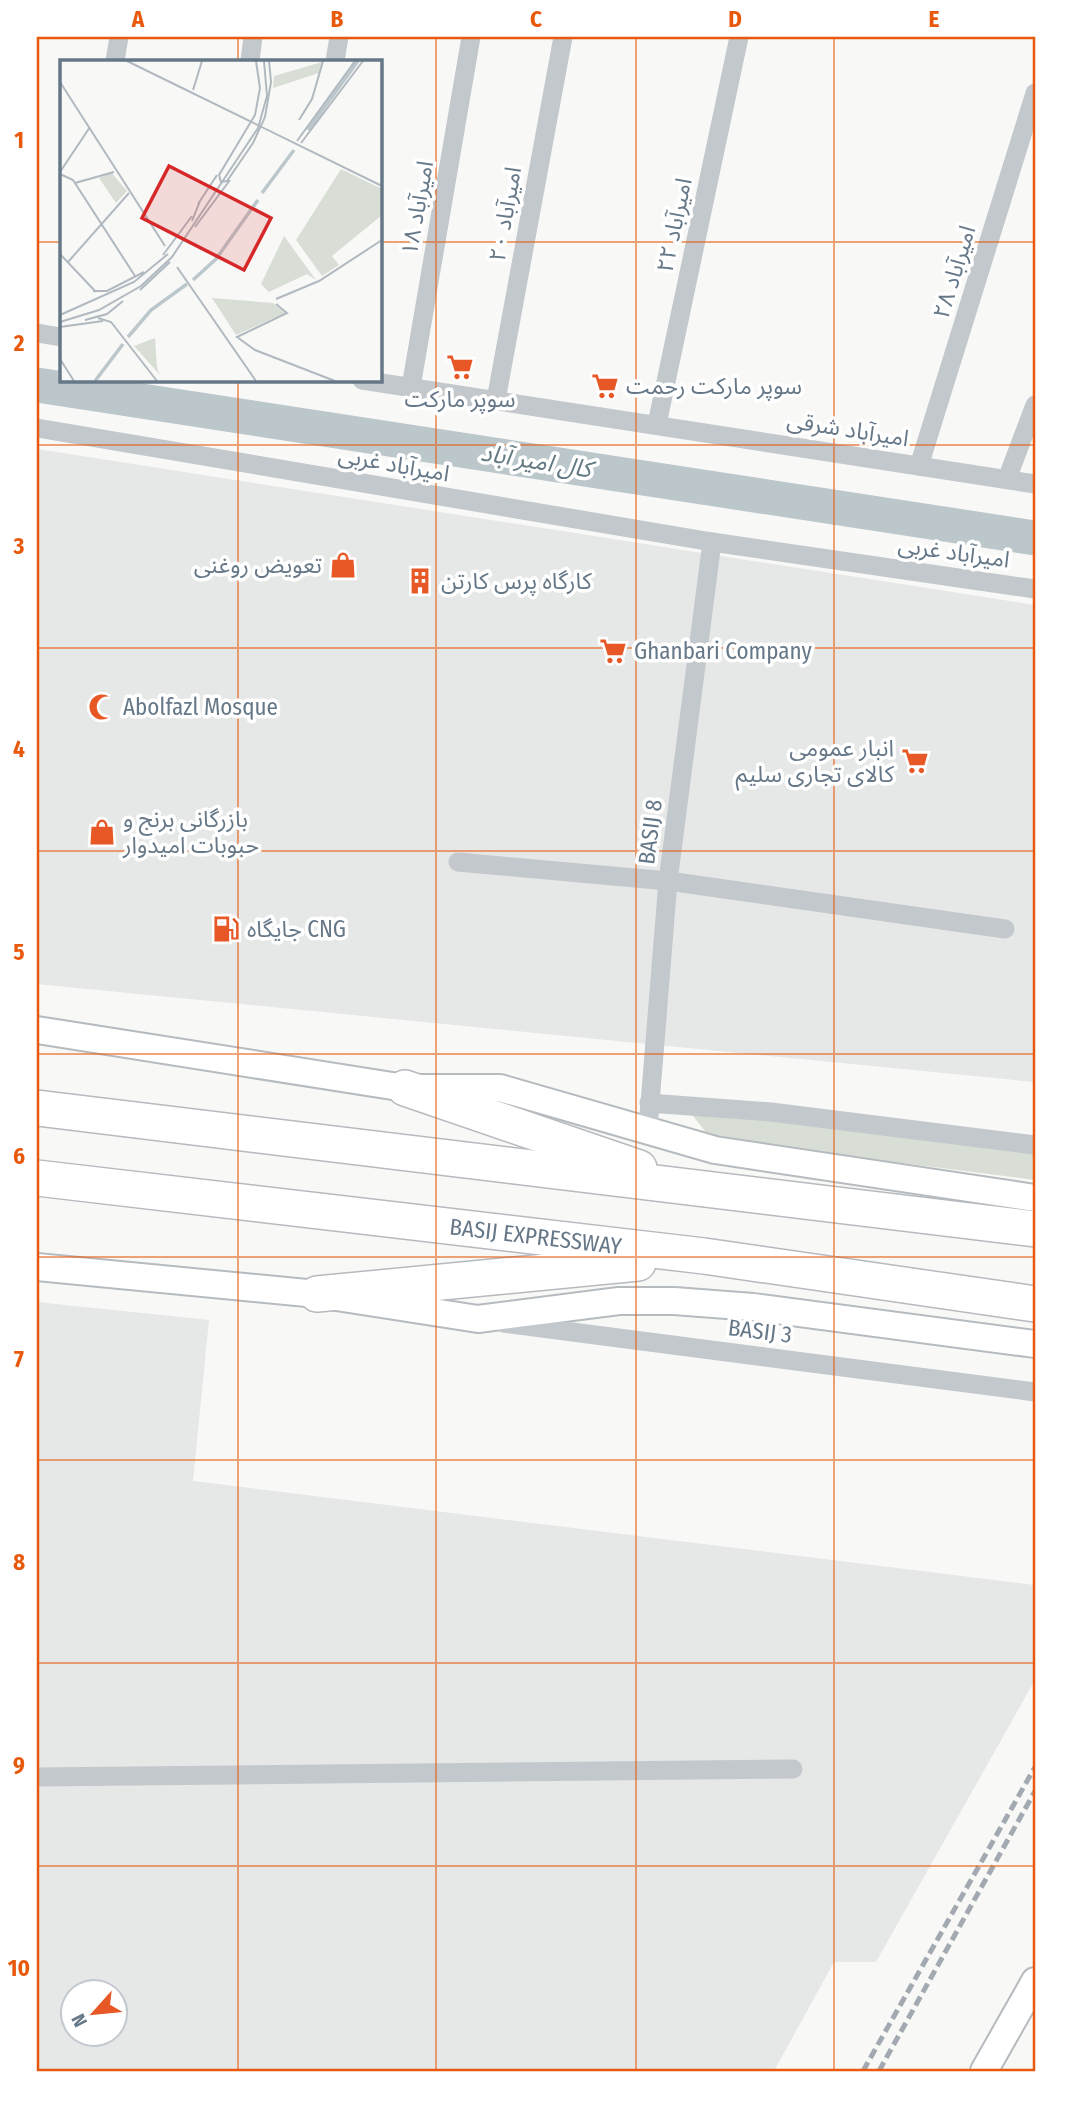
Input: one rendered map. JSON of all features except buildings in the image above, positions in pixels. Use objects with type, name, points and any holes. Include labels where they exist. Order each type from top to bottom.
[{"type":"highway","points":[[405,1088],[705,1191]]},
{"type":"highway","points":[[37,1108],[1035,1229]]},
{"type":"highway","name":"BASIJ EXPRESSWAY","points":[[37,1178],[704,1256],[1035,1304]]},
{"type":"highway","points":[[317,1294],[704,1256]]},
{"type":"main road","points":[[37,1030],[405,1088],[500,1088],[649,1116],[715,1150],[1035,1198]]},
{"type":"main road","points":[[37,1267],[317,1294],[478,1319],[619,1301],[674,1301],[753,1307],[1035,1344]]},
{"type":"main road","points":[[984,2071],[1035,1981]]},
{"type":"street","points":[[115,60],[119,37]]},
{"type":"street","points":[[250,60],[253,37]]},
{"type":"street","points":[[335,60],[339,37]]},
{"type":"street","name":"امیرآباد ۱۸","points":[[411,387],[471,37]]},
{"type":"street","name":"امیرآباد ۲۰","points":[[496,400],[563,37]]},
{"type":"street","name":"امیرآباد ۲۲","points":[[657,424],[739,37]]},
{"type":"street","name":"امیرآباد ۲۸","points":[[919,466],[1035,93]]},
{"type":"street","points":[[37,333],[60,337]]},
{"type":"street","name":"امیرآباد شرقی","points":[[376,382],[1035,484]]},
{"type":"street","points":[[1007,479],[1035,405]]},
{"type":"street","name":"امیرآباد غربی","points":[[37,428],[712,542],[1035,589]]},
{"type":"street","name":"BASIJ 8","points":[[649,1116],[668,881],[712,542]]},
{"type":"street","points":[[458,862],[668,881],[1005,929]]},
{"type":"street","points":[[649,1116],[771,1112],[1035,1145]]},
{"type":"street","name":"BASIJ 3","points":[[478,1319],[1035,1392]]},
{"type":"street","points":[[37,1777],[793,1769]]},
{"type":"shaded area","points":[[37,449],[1035,605],[1035,1082],[37,984]]},
{"type":"shaded area","points":[[689,1111],[1035,1154],[1035,1180],[721,1140],[709,1136]]},
{"type":"shaded area","points":[[37,1302],[209,1320],[193,1481],[1035,1585],[1035,1680],[876,1962],[834,1962],[774,2071],[37,2071]]},
{"type":"waterway","name":"کال امیر آباد","points":[[37,385],[1035,538]]},
{"type":"railway","points":[[863,2071],[1035,1767]]},
{"type":"railway","points":[[879,2071],[1035,1791]]},
{"type":"place","name":"سوپر مارکت","points":[[460,367]]},
{"type":"place","name":"سوپر مارکت رحمت","points":[[605,386]]},
{"type":"place","name":"تعویض روغنی","points":[[343,565]]},
{"type":"place","name":"کارگاه پرس کارتن","points":[[420,581]]},
{"type":"place","name":"Ghanbari Company","points":[[613,651]]},
{"type":"place","name":"Abolfazl Mosque","points":[[102,707]]},
{"type":"place","name":"انبار عمومی کالای تجاری سلیم","points":[[915,761]]},
{"type":"place","name":"بازرگانی برنج و حبوبات امیدوار","points":[[102,832]]},
{"type":"place","name":"جایگاه CNG","points":[[226,929]]}]
